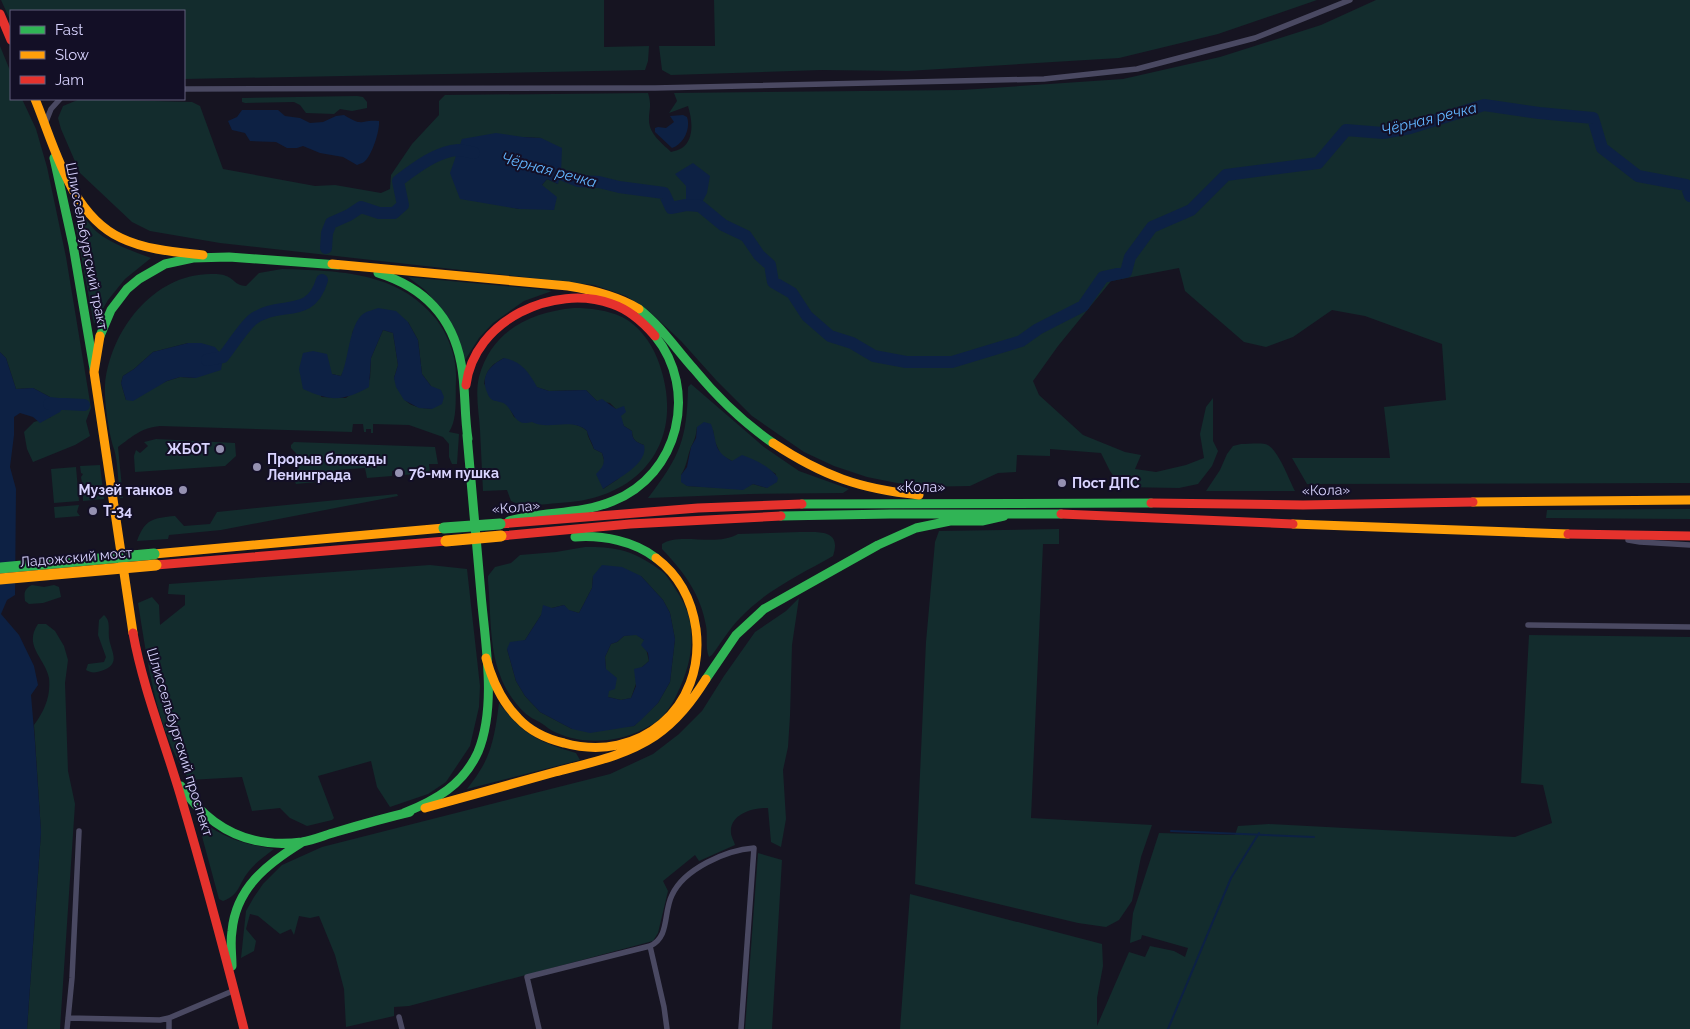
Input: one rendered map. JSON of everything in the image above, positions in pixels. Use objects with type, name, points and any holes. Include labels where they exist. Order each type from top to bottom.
[{"type":"main road","points":[[0,14],[10,38]]},
{"type":"main road","points":[[36,100],[76,197],[93,218],[111,233],[122,239],[152,248],[229,257],[332,264],[571,288],[616,298],[631,304],[646,315],[672,341],[695,371],[741,418],[769,441],[798,460],[841,480],[880,490],[907,495],[946,496],[993,502]]},
{"type":"main road","name":"Шлиссельбургский тракт","points":[[46,125],[73,245],[94,372]]},
{"type":"main road","points":[[94,372],[98,344],[105,322],[111,310],[127,289],[139,279],[166,264],[193,258],[229,257]]},
{"type":"main road","points":[[332,264],[392,276],[415,288],[445,319],[457,344],[461,364],[464,418],[468,439]]},
{"type":"main road","points":[[404,813],[438,798],[449,790],[465,773],[477,753],[486,729],[488,686],[468,439],[466,381],[471,365],[495,328],[514,315],[535,305],[560,298],[583,298],[606,302],[627,311],[643,322],[654,335],[670,361],[675,375],[679,398],[678,420],[671,445],[661,465],[630,493],[601,506],[576,511],[525,515],[500,524]]},
{"type":"main road","name":"Шлиссельбургский проспект","points":[[94,372],[126,592],[137,654],[206,882],[232,976]]},
{"type":"main road","name":"«Кола»","points":[[155,560],[444,528],[749,505],[1139,502],[1303,505],[1690,500]]},
{"type":"main road","points":[[244,1029],[232,976],[232,929],[234,916],[240,898],[247,886],[271,862],[303,842],[404,813],[444,804],[633,749],[658,735],[680,714],[737,634],[757,614],[784,595],[878,545],[916,528],[950,522],[982,521],[1021,513]]},
{"type":"main road","name":"«Кола»","points":[[155,560],[446,541],[749,518],[872,514],[1086,514],[1354,527],[1690,536]]},
{"type":"main road","points":[[486,658],[497,690],[517,718],[550,740],[590,749],[625,745],[642,738],[655,729],[681,703],[690,687],[694,674],[698,640],[692,604],[679,580],[665,564],[645,551],[628,544],[604,538],[580,537],[547,540],[516,535]]},
{"type":"main road","name":"Ладожский мост","points":[[0,568],[155,560]]},
{"type":"main road","name":"Ладожский мост","points":[[0,579],[155,560]]},
{"type":"main road","points":[[172,768],[184,792],[198,810],[223,830],[246,839],[263,842],[303,842]]},
{"type":"street","points":[[185,89],[655,88],[1044,79],[1138,69],[1255,38],[1350,0]]},
{"type":"street","points":[[46,125],[51,109],[59,100]]},
{"type":"street","points":[[1598,534],[1640,542],[1690,545]]},
{"type":"street","points":[[1528,625],[1690,627]]},
{"type":"street","points":[[67,1029],[79,831]]},
{"type":"street","points":[[539,1029],[527,976],[650,946],[658,942],[663,935],[668,903],[677,886],[685,877],[694,870],[726,854],[740,849],[754,848],[741,1029]]},
{"type":"street","points":[[650,946],[664,1007],[666,1029]]},
{"type":"street","points":[[68,1018],[145,1021],[169,1018],[235,990]]},
{"type":"street","points":[[399,1016],[402,1029]]},
{"type":"street","points":[[169,1018],[169,1029]]},
{"type":"green space","points":[[1,0],[604,0],[604,47],[649,46],[645,70],[185,79],[185,10],[10,10],[10,20]]},
{"type":"green space","points":[[714,0],[1317,0],[1218,34],[1119,58],[907,71],[821,70],[671,75],[662,70],[659,46],[715,46]]},
{"type":"green space","points":[[1376,0],[1690,0],[1690,483],[1307,484],[1292,458],[1390,458],[1384,407],[1446,400],[1442,344],[1365,316],[1332,310],[1293,337],[1266,347],[1244,342],[1185,291],[1179,268],[1111,281],[1058,346],[1033,381],[1039,395],[1083,435],[1125,452],[1141,455],[1135,469],[1156,472],[1186,465],[1204,458],[1200,434],[1206,407],[1213,398],[1213,441],[1218,451],[1212,466],[1198,484],[1179,488],[1121,487],[1101,453],[1050,449],[1050,456],[1017,455],[1016,472],[998,473],[970,486],[917,487],[867,477],[834,466],[804,452],[752,416],[681,341],[649,311],[626,296],[594,285],[220,243],[150,231],[132,222],[80,173],[58,118],[63,106],[78,100],[192,102],[200,106],[223,169],[315,186],[335,185],[381,193],[390,189],[391,175],[412,144],[439,115],[439,101],[445,95],[648,93],[651,130],[671,152],[681,149],[691,134],[691,117],[688,106],[669,113],[677,101],[674,93],[962,90],[1123,79],[1220,57],[1321,25]],"holes":[[[523,137],[541,138],[558,184],[547,179],[519,209],[502,205]]]},
{"type":"green space","points":[[0,46],[10,71],[10,100],[22,100],[36,129],[47,167],[66,257],[91,408],[86,421],[90,436],[75,445],[33,462],[27,449],[24,432],[34,422],[51,417],[50,397],[33,388],[16,389],[6,358],[0,352]]},
{"type":"green space","points":[[363,97],[367,102],[367,108],[352,111],[340,109],[334,114],[306,113],[300,105],[294,102],[242,102],[242,98]]},
{"type":"green space","points":[[80,216],[110,241],[151,258],[125,279],[108,300],[94,324],[75,223]]},
{"type":"green space","points":[[282,269],[345,273],[385,283],[404,291],[421,303],[441,326],[454,356],[456,407],[454,421],[449,432],[459,434],[457,464],[452,464],[449,457],[449,444],[443,437],[409,425],[373,424],[373,433],[371,433],[371,429],[366,429],[366,432],[364,432],[363,424],[353,424],[352,432],[160,426],[142,431],[118,447],[123,498],[120,498],[116,460],[107,418],[105,385],[109,365],[125,326],[138,309],[153,295],[171,284],[190,277],[214,274],[224,275],[246,286],[259,273]],"holes":[[[408,322],[418,340],[422,374],[431,386],[432,409],[416,407],[403,397],[394,378],[398,365],[393,333],[383,330],[371,358],[370,379],[346,398],[321,397],[332,374],[341,376],[347,364],[353,330]],[[188,343],[196,378],[180,377],[167,381],[126,400],[121,383],[123,376],[153,352]]]},
{"type":"green space","points":[[408,277],[552,291],[524,301],[493,323],[479,338],[465,360],[441,308],[425,290]]},
{"type":"green space","points":[[580,308],[604,311],[622,317],[635,325],[653,349],[659,363],[666,392],[667,418],[661,441],[650,462],[634,478],[613,491],[588,499],[559,503],[528,505],[516,503],[511,501],[507,490],[483,491],[477,397],[479,377],[493,347],[503,336],[528,319],[558,310]],"holes":[[[504,358],[536,387],[549,391],[586,390],[597,401],[610,403],[616,409],[624,426],[632,431],[634,439],[644,445],[618,479],[603,489],[604,460],[602,453],[594,449],[587,431],[582,427],[569,423],[533,422],[514,417],[509,407],[484,384],[490,368]]]},
{"type":"green space","points":[[691,384],[764,447],[799,471],[849,489],[843,493],[648,498],[668,470],[680,447],[686,421],[688,387]],"holes":[[[697,427],[713,430],[715,442],[721,455],[732,461],[766,468],[776,474],[767,488],[753,484],[743,489],[687,486],[681,475],[685,468]]]},
{"type":"green space","points":[[156,439],[235,443],[236,456],[225,466],[135,472],[134,456],[136,450],[140,453],[148,446],[144,442]]},
{"type":"green space","points":[[294,442],[435,447],[438,464],[429,464],[430,473],[403,475],[402,470],[392,471],[392,476],[367,478],[365,468],[337,470],[337,480],[296,484],[294,479],[298,476],[296,453],[291,448]]},
{"type":"green space","points":[[1265,444],[1269,446],[1278,457],[1295,491],[1206,491],[1220,470],[1227,454],[1233,446]]},
{"type":"green space","points":[[100,465],[104,499],[83,501],[85,493],[82,491],[84,485],[82,483],[81,477],[83,474],[81,473],[80,466]]},
{"type":"green space","points":[[76,467],[79,501],[54,503],[51,469]]},
{"type":"green space","points":[[397,494],[398,496],[221,530],[169,535],[168,539],[137,541],[143,528],[155,519],[175,516],[184,526],[210,524],[217,512]]},
{"type":"green space","points":[[79,505],[77,512],[80,516],[55,518],[54,507]]},
{"type":"green space","points":[[1690,509],[1690,519],[1546,518],[1547,510]]},
{"type":"green space","points":[[1059,529],[1059,544],[1043,544],[1031,818],[1152,825],[1141,857],[1132,901],[1119,920],[1106,927],[1078,923],[915,884],[926,642],[935,542],[939,531]]},
{"type":"green space","points":[[821,532],[832,537],[835,547],[833,556],[761,599],[736,622],[709,657],[704,615],[696,594],[684,575],[662,549],[662,544],[678,539],[709,540],[729,538],[738,534]]},
{"type":"green space","points":[[585,547],[612,548],[636,555],[664,573],[683,602],[691,628],[692,641],[683,681],[673,703],[667,711],[655,722],[640,731],[605,740],[592,741],[568,737],[553,731],[527,714],[521,709],[504,685],[496,664],[492,641],[488,576],[495,567],[511,563],[520,555]],"holes":[[[593,576],[641,576],[663,600],[670,613],[675,639],[670,682],[658,703],[634,726],[572,729],[540,712],[525,696],[516,681],[507,649],[525,640],[541,615],[552,608],[564,605],[568,610],[579,613],[592,588]]]},
{"type":"green space","points":[[430,565],[467,569],[480,686],[479,707],[470,746],[446,782],[428,794],[390,807],[377,787],[371,761],[318,776],[334,818],[307,826],[290,818],[280,808],[252,811],[242,777],[189,780],[168,738],[154,694],[138,603],[152,597],[159,605],[160,625],[185,605],[185,595],[168,594],[169,584]]},
{"type":"green space","points":[[32,585],[44,587],[54,585],[59,587],[61,597],[43,603],[29,604],[25,601],[25,593],[27,588]]},
{"type":"green space","points":[[799,598],[792,645],[788,747],[783,770],[786,819],[781,847],[771,842],[768,808],[750,810],[738,816],[731,826],[731,834],[735,845],[699,861],[695,855],[663,881],[668,891],[658,933],[653,941],[409,1006],[394,1007],[394,1016],[346,1027],[344,989],[335,955],[319,916],[310,918],[299,916],[294,935],[291,929],[280,934],[258,916],[250,914],[246,929],[256,941],[254,951],[241,958],[246,911],[263,884],[282,865],[322,847],[610,774],[653,754],[679,734],[702,711],[755,632],[786,611]]},
{"type":"green space","points":[[104,615],[108,623],[109,638],[114,657],[111,665],[107,668],[99,672],[91,672],[86,670],[88,664],[104,662],[106,657],[98,635],[99,620]]},
{"type":"green space","points":[[38,624],[46,624],[55,631],[64,646],[68,660],[65,683],[68,771],[75,804],[60,1029],[27,1029],[41,832],[34,725],[46,703],[49,691],[47,671],[36,652],[33,639]]},
{"type":"green space","points":[[636,634],[644,640],[649,661],[642,667],[631,698],[621,700],[608,697],[605,657],[611,644],[624,636]]},
{"type":"green space","points":[[1529,635],[1690,637],[1690,1029],[900,1029],[910,894],[1102,944],[1103,966],[1097,998],[1097,1026],[1129,952],[1145,957],[1150,946],[1174,951],[1185,957],[1188,948],[1142,935],[1141,939],[1130,943],[1133,913],[1159,833],[1235,835],[1238,826],[1269,824],[1515,837],[1552,823],[1543,785],[1521,783]]},
{"type":"green space","points":[[499,703],[516,723],[532,736],[551,745],[576,753],[580,760],[467,789],[488,756],[497,721]]},
{"type":"green space","points":[[197,818],[216,831],[234,839],[274,849],[252,868],[236,892],[223,901],[219,899]]},
{"type":"green space","points":[[758,853],[782,860],[772,1029],[745,1029]]},
{"type":"water","points":[[242,110],[278,110],[285,116],[300,118],[310,123],[323,122],[336,116],[344,115],[359,122],[379,121],[379,125],[375,143],[370,154],[364,162],[357,165],[343,157],[320,153],[303,146],[287,148],[276,142],[250,141],[245,133],[232,130],[228,121],[237,117]]},
{"type":"water","points":[[683,115],[687,117],[688,121],[686,135],[680,143],[672,148],[655,132],[655,128],[666,128],[674,122],[670,116]]},
{"type":"water","points":[[496,133],[541,138],[562,148],[561,173],[558,184],[547,179],[542,185],[557,197],[554,210],[519,209],[460,199],[450,173],[462,139]]},
{"type":"water","points":[[693,163],[710,176],[707,193],[697,212],[686,205],[686,186],[675,174]]},
{"type":"water","points":[[378,308],[396,311],[408,322],[418,340],[422,374],[431,386],[441,390],[444,397],[442,404],[432,409],[419,408],[404,400],[396,387],[394,378],[398,365],[393,333],[383,330],[371,358],[369,387],[351,395],[336,398],[321,396],[303,389],[299,369],[303,353],[313,351],[327,354],[332,374],[341,376],[358,319],[363,314]]},
{"type":"water","points":[[188,343],[201,343],[215,347],[223,357],[221,370],[196,378],[180,377],[167,381],[133,401],[126,400],[121,383],[123,376],[153,352]]},
{"type":"water","points":[[0,352],[6,358],[16,389],[33,388],[50,397],[59,398],[65,404],[60,412],[40,423],[33,417],[20,413],[14,417],[10,467],[16,489],[15,595],[7,600],[1,614],[19,635],[34,666],[38,685],[31,695],[41,832],[27,1029],[0,1029]]},
{"type":"water","points":[[504,358],[510,359],[524,368],[537,387],[549,391],[586,390],[597,401],[602,399],[616,409],[624,406],[626,412],[621,416],[624,426],[632,431],[635,440],[644,445],[642,458],[637,465],[603,489],[596,474],[603,465],[603,456],[602,453],[594,449],[587,431],[574,425],[545,425],[518,421],[505,404],[490,397],[485,386],[488,372],[494,364]]},
{"type":"water","points":[[704,422],[711,424],[718,449],[721,453],[732,461],[742,455],[757,461],[775,474],[778,478],[777,482],[767,488],[753,484],[743,490],[687,486],[681,482],[681,475],[687,467],[691,447],[696,438],[697,427]]},
{"type":"water","points":[[602,565],[622,567],[641,576],[663,600],[670,613],[675,639],[670,682],[658,703],[634,726],[590,733],[572,729],[540,712],[525,696],[516,681],[507,649],[510,642],[525,640],[541,615],[543,605],[552,608],[564,605],[569,610],[579,613],[592,588],[593,576]],"holes":[[[636,635],[644,640],[641,645],[648,653],[649,661],[642,667],[634,669],[636,686],[631,698],[621,700],[608,697],[609,691],[615,689],[617,678],[606,669],[605,657],[611,644],[624,636]]]},
{"type":"waterway","name":"Чёрная речка","points":[[545,168],[578,181],[599,182],[619,187],[664,193],[671,208],[686,205],[700,206],[723,225],[746,236],[759,255],[770,265],[773,282],[792,293],[807,316],[830,336],[852,343],[874,356],[906,362],[952,362],[1021,341],[1038,329],[1083,306],[1103,277],[1126,272],[1130,257],[1152,227],[1191,210],[1226,175],[1318,163],[1346,130],[1383,133],[1410,128],[1484,105],[1593,118],[1602,148],[1638,176],[1686,185],[1690,196]]},
{"type":"waterway","points":[[326,248],[327,233],[331,223],[361,207],[379,213],[394,213],[403,205],[398,181],[418,166],[450,151],[460,150],[474,153]]},
{"type":"waterway","points":[[207,360],[223,357],[248,323],[262,314],[293,308],[310,301],[317,293],[322,280]]},
{"type":"waterway","points":[[49,404],[84,405]]},
{"type":"waterway","points":[[1171,831],[1314,837]]},
{"type":"waterway","points":[[1168,1029],[1231,878],[1259,833]]},
{"type":"traffic: fast","points":[[54,158],[73,245],[94,369]]},
{"type":"traffic: fast","points":[[100,336],[111,310],[127,289],[139,279],[165,264],[193,258],[229,257],[338,265]]},
{"type":"traffic: fast","points":[[378,273],[409,286],[422,295],[443,317],[451,331],[457,346],[463,372],[468,439]]},
{"type":"traffic: fast","points":[[639,309],[661,330],[721,399],[741,418],[773,443]]},
{"type":"traffic: fast","points":[[509,521],[588,509],[613,501],[636,489],[654,472],[667,452],[675,429],[678,405],[676,381],[669,358],[655,336]]},
{"type":"traffic: fast","points":[[404,813],[438,797],[465,774],[478,752],[484,734],[488,694],[487,653],[467,435]]},
{"type":"traffic: fast","points":[[802,504],[1151,503]]},
{"type":"traffic: fast","points":[[781,516],[1061,514]]},
{"type":"traffic: fast","points":[[706,679],[736,635],[764,609],[878,545],[916,528],[950,521],[982,521],[1004,516]]},
{"type":"traffic: fast","points":[[444,528],[500,524]]},
{"type":"traffic: fast","points":[[575,537],[618,540],[638,547],[656,558]]},
{"type":"traffic: fast","points":[[0,568],[154,554]]},
{"type":"traffic: fast","points":[[181,786],[192,801],[218,824],[233,833],[265,842],[302,842],[410,812]]},
{"type":"traffic: fast","points":[[232,966],[231,935],[240,902],[255,879],[265,869],[301,843]]},
{"type":"traffic: slow","points":[[35,100],[66,178],[89,213],[103,227],[121,238],[141,245],[161,250],[203,255]]},
{"type":"traffic: slow","points":[[332,264],[568,286],[605,294],[639,309]]},
{"type":"traffic: slow","points":[[100,336],[94,372],[133,633]]},
{"type":"traffic: slow","points":[[773,443],[809,464],[843,479],[878,489],[919,495]]},
{"type":"traffic: slow","points":[[1473,502],[1690,500]]},
{"type":"traffic: slow","points":[[1293,524],[1568,534]]},
{"type":"traffic: slow","points":[[154,554],[444,528]]},
{"type":"traffic: slow","points":[[446,541],[501,536]]},
{"type":"traffic: slow","points":[[486,658],[494,682],[507,705],[523,723],[539,734],[564,743],[592,747],[618,745],[641,737],[662,724],[678,705],[690,683],[696,657],[696,629],[688,599],[672,573],[656,558]]},
{"type":"traffic: slow","points":[[0,579],[156,565]]},
{"type":"traffic: slow","points":[[425,808],[594,762],[632,749],[655,736],[670,724],[690,703],[706,679]]},
{"type":"traffic: jam","points":[[0,14],[10,38]]},
{"type":"traffic: jam","points":[[466,385],[472,362],[484,342],[500,325],[520,312],[542,303],[566,299],[589,299],[612,304],[636,317],[655,336]]},
{"type":"traffic: jam","points":[[1151,503],[1303,505],[1473,502]]},
{"type":"traffic: jam","points":[[500,524],[698,508],[802,504]]},
{"type":"traffic: jam","points":[[1061,514],[1293,524]]},
{"type":"traffic: jam","points":[[501,536],[630,524],[781,516]]},
{"type":"traffic: jam","points":[[1568,534],[1690,536]]},
{"type":"traffic: jam","points":[[156,565],[446,541]]},
{"type":"traffic: jam","points":[[133,633],[148,694],[197,853],[244,1029]]},
{"type":"place","name":"ЖБОТ","points":[[220,449]]},
{"type":"place","name":"Прорыв блокады Ленинграда","points":[[257,467]]},
{"type":"place","name":"76-мм пушка","points":[[399,473]]},
{"type":"place","name":"Пост ДПС","points":[[1062,483]]},
{"type":"place","name":"Музей танков","points":[[183,490]]},
{"type":"place","name":"Т-34","points":[[93,511]]}]
